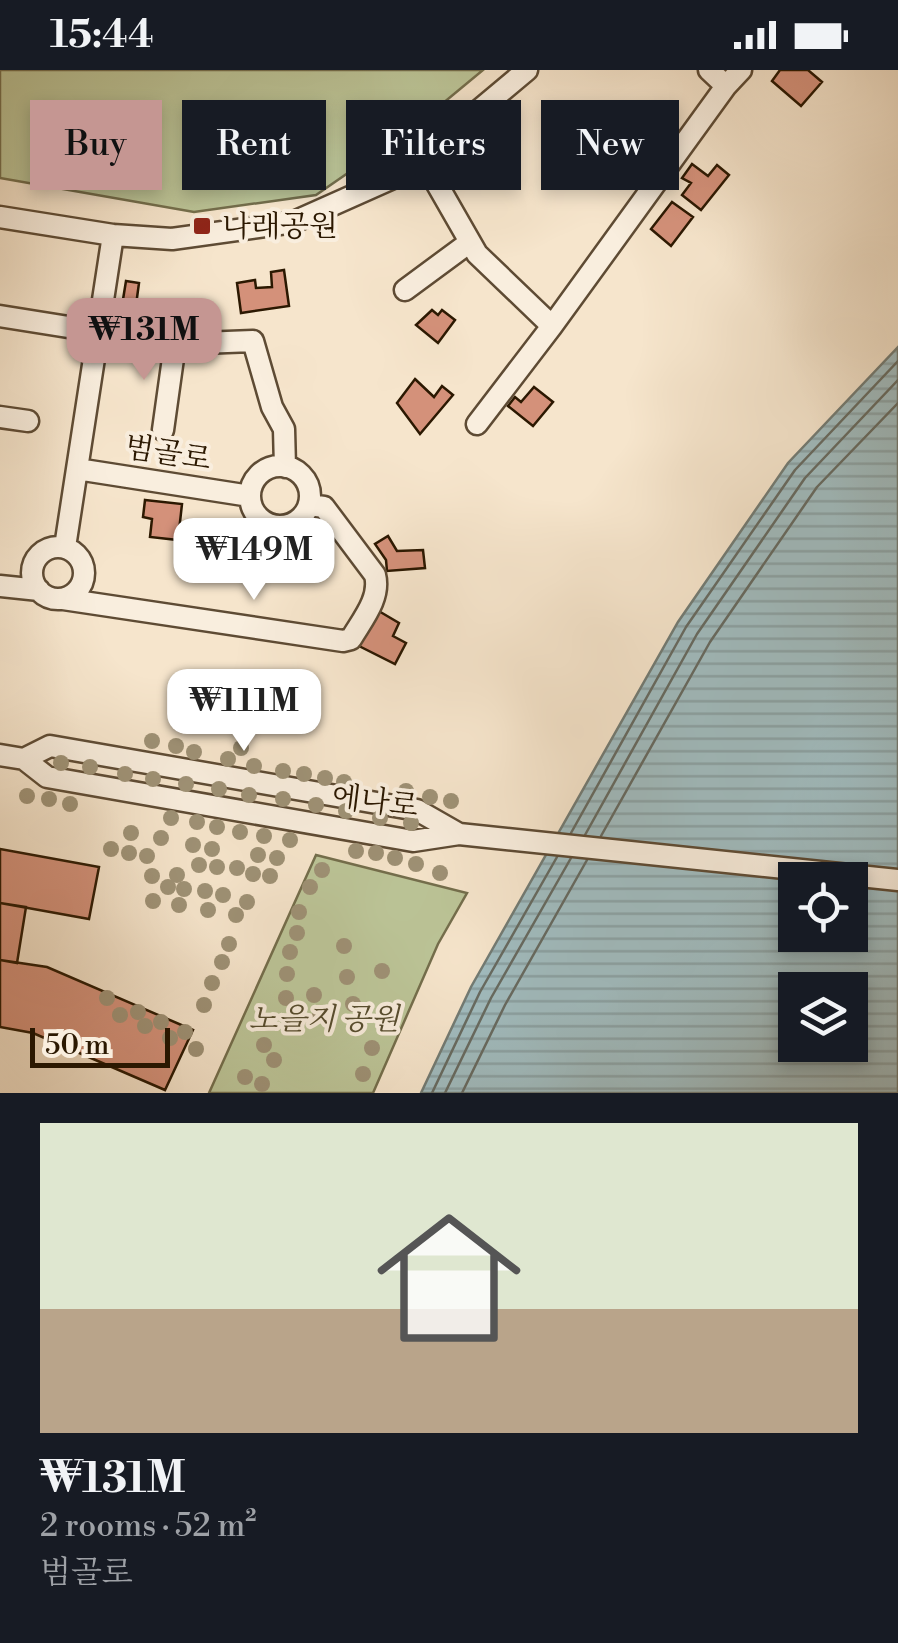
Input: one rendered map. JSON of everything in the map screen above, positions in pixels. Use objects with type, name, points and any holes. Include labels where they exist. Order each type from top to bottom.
[{"type":"street","points":[[492,100],[528,70]]},
{"type":"street","points":[[709,70],[726,86]]},
{"type":"street","points":[[477,424],[741,70]]},
{"type":"street","points":[[0,217],[172,240],[294,222],[366,190]]},
{"type":"street","points":[[440,190],[477,254],[552,326]]},
{"type":"street","name":"범골로","points":[[63,599],[78,591],[85,575],[81,559],[65,546],[113,235]]},
{"type":"street","points":[[406,290],[470,242]]},
{"type":"street","points":[[0,316],[175,344],[253,340],[272,407],[284,429],[284,466],[294,470],[308,485],[308,505],[290,524],[271,524],[256,513],[250,496]]},
{"type":"street","points":[[162,430],[175,344]]},
{"type":"street","points":[[0,416],[28,421]]},
{"type":"street","name":"범골로","points":[[77,469],[250,496],[257,477],[274,466],[284,466]]},
{"type":"street","points":[[0,586],[39,590],[54,599],[351,640],[376,596],[375,575],[324,507],[308,505]]},
{"type":"street","points":[[39,590],[32,575],[36,558],[50,548],[65,546]]},
{"type":"street","name":"에나로","points":[[24,759],[50,746],[108,756],[416,810],[458,834]]},
{"type":"street","name":"에나로","points":[[0,755],[24,759],[47,776],[393,838],[412,841],[458,834]]},
{"type":"street","points":[[458,834],[897,880]]},
{"type":"green space","points":[[0,70],[483,70],[447,100],[346,100],[346,174],[326,188],[326,100],[182,100],[182,190],[323,190],[316,195],[194,212],[68,190],[162,190],[162,100],[30,100],[30,183],[0,178]]},
{"type":"green space","name":"노을지 공원","points":[[316,855],[467,893],[438,944],[373,1093],[209,1093]]},
{"type":"water","points":[[898,347],[898,1093],[421,1093],[471,987],[678,622],[788,463]]},
{"type":"building","points":[[780,70],[808,70],[822,82],[801,106],[772,81]]},
{"type":"building","points":[[692,164],[708,176],[717,165],[729,175],[701,210],[682,195],[691,183],[682,178]]},
{"type":"building","points":[[672,202],[693,217],[671,246],[651,229]]},
{"type":"building","points":[[284,270],[289,306],[241,313],[237,283],[255,280],[256,288],[272,287],[271,272]]},
{"type":"building","points":[[126,281],[139,283],[134,320],[120,318]]},
{"type":"building","points":[[432,310],[438,315],[442,310],[455,320],[438,343],[416,325]]},
{"type":"building","points":[[415,379],[434,397],[442,386],[453,395],[420,434],[397,403]]},
{"type":"building","points":[[534,387],[553,402],[533,426],[508,406],[515,397],[521,402]]},
{"type":"building","points":[[145,500],[182,504],[178,540],[150,537],[152,519],[143,517]]},
{"type":"building","points":[[388,536],[397,551],[423,550],[425,568],[387,571],[386,560],[375,544]]},
{"type":"building","points":[[377,610],[399,623],[393,636],[406,643],[395,664],[359,646]]},
{"type":"building","points":[[0,849],[99,867],[89,919],[0,903]]},
{"type":"building","points":[[0,903],[26,907],[17,963],[0,960]]},
{"type":"building","points":[[0,960],[47,967],[193,1030],[165,1090],[33,1033],[0,1027]]},
{"type":"place","name":"나래공원","points":[[202,226]]}]
